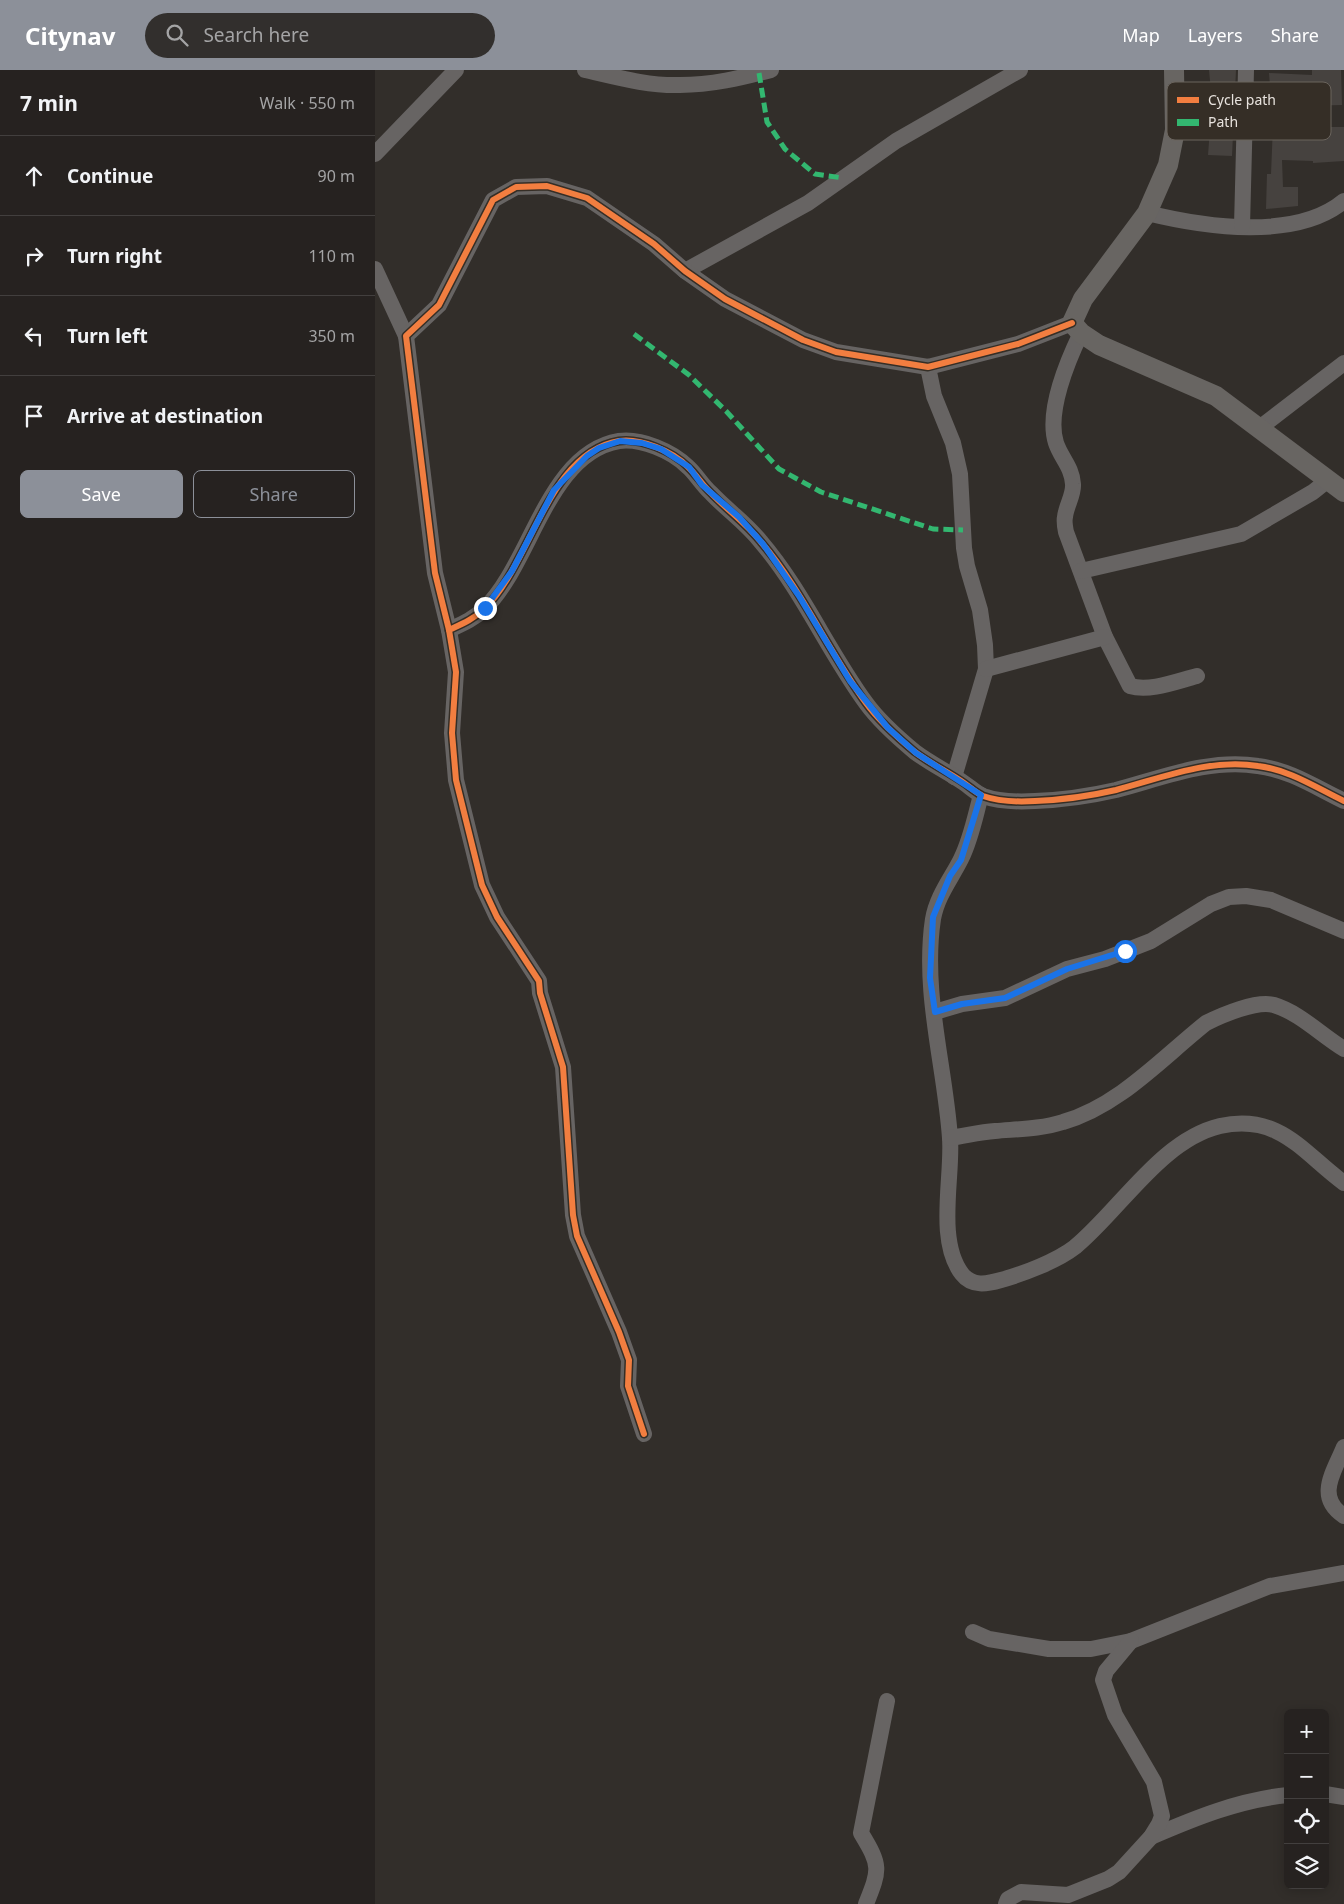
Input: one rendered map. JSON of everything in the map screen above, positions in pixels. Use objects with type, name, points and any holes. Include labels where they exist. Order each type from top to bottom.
[{"type":"main road","points":[[1173,140],[1168,165],[1147,213],[1083,299],[1077,328],[1099,345],[1217,396],[1258,429],[1344,492]]},
{"type":"street","points":[[375,154],[456,70]]},
{"type":"street","points":[[585,70],[632,81],[680,85],[731,80],[771,70]]},
{"type":"street","points":[[685,271],[808,203],[896,141],[1020,70]]},
{"type":"street","points":[[1242,226],[1244,140]]},
{"type":"street","points":[[406,336],[439,305],[493,200],[516,187],[547,186],[587,198],[654,244],[685,271],[725,299],[803,340],[836,352],[927,367],[1077,328]]},
{"type":"street","points":[[1147,213],[1199,224],[1242,226],[1289,224],[1306,220],[1335,208],[1344,201]]},
{"type":"street","points":[[375,269],[406,336],[435,573],[449,630],[456,672],[451,733],[456,780],[481,885],[497,917],[539,981],[540,993],[563,1067],[573,1215],[577,1236],[619,1332],[629,1360],[628,1386],[644,1434]]},
{"type":"street","points":[[1077,328],[1053,418],[1055,441],[1062,457],[1070,466],[1074,485],[1065,516],[1065,532],[1105,637],[1130,686],[1137,688],[1152,686],[1197,676]]},
{"type":"street","points":[[1258,429],[1344,363]]},
{"type":"street","points":[[927,367],[934,396],[953,444],[960,474],[964,548],[980,610],[985,645],[986,669],[954,777]]},
{"type":"street","points":[[449,630],[472,619],[498,594],[535,530],[549,498],[568,474],[599,448],[620,441],[642,443],[661,449],[689,467],[716,499],[739,517],[763,544],[799,596],[823,638],[868,706],[888,728],[916,753],[981,795],[1013,802],[1082,797],[1116,790],[1173,773],[1224,764],[1257,765],[1291,773],[1344,801]]},
{"type":"street","points":[[1081,571],[1241,534],[1313,492],[1328,480]]},
{"type":"street","points":[[986,669],[1105,637]]},
{"type":"street","points":[[981,795],[961,860],[950,876],[933,917],[930,978],[950,1138],[946,1214],[948,1232],[958,1268],[969,1282],[975,1284],[1004,1279],[1053,1260],[1072,1249],[1109,1215],[1151,1169],[1205,1130],[1224,1125],[1251,1125],[1280,1131],[1306,1149],[1344,1183]]},
{"type":"street","points":[[935,1012],[962,1004],[1005,998],[1067,969],[1105,959],[1151,941],[1211,904],[1229,897],[1246,896],[1271,900],[1344,931]]},
{"type":"street","points":[[950,1138],[994,1131],[1033,1128],[1063,1122],[1079,1116],[1110,1100],[1206,1023],[1219,1017],[1257,1006],[1273,1005],[1286,1011],[1344,1049]]},
{"type":"street","points":[[1344,1447],[1331,1478],[1327,1494],[1329,1502],[1344,1516]]},
{"type":"street","points":[[973,1632],[989,1639],[1049,1649],[1091,1649],[1131,1641],[1270,1586],[1344,1573]]},
{"type":"street","points":[[1006,1904],[1008,1899],[1021,1892],[1068,1894],[1119,1872],[1151,1837],[1162,1816],[1158,1793],[1115,1715],[1103,1680],[1106,1671],[1131,1641]]},
{"type":"street","points":[[866,1904],[878,1872],[876,1857],[861,1833],[887,1701]]},
{"type":"street","points":[[1329,1795],[1344,1797]]},
{"type":"street","points":[[1151,1837],[1224,1808],[1259,1799],[1284,1796]]},
{"type":"building","points":[[1209,70],[1236,70],[1235,82],[1210,82]]},
{"type":"building","points":[[1312,70],[1341,70],[1342,105],[1331,105],[1331,82],[1270,82],[1269,73],[1312,75]]},
{"type":"building","points":[[1331,127],[1344,127],[1344,161],[1313,163],[1313,161],[1282,160],[1283,187],[1298,187],[1298,206],[1266,209],[1267,174],[1271,174],[1272,140],[1331,140]]},
{"type":"building","points":[[1209,140],[1233,140],[1232,156],[1208,155]]},
{"type":"marked path","points":[[759,73],[767,122],[785,149],[815,174],[843,178]]},
{"type":"marked path","points":[[634,334],[689,375],[726,411],[779,469],[821,492],[933,529],[963,530]]},
{"type":"cycle path","points":[[644,1434],[628,1386],[629,1360],[619,1332],[577,1236],[573,1215],[563,1067],[540,993],[539,981],[497,917],[482,885],[456,780],[452,733],[456,672],[449,630],[435,573],[406,336],[439,305],[493,200],[516,187],[547,186],[587,198],[654,244],[685,271],[725,299],[803,340],[836,352],[928,367],[1018,344],[1072,323]]},
{"type":"cycle path","points":[[449,630],[480,613],[500,590],[515,566],[542,513],[557,488],[574,466],[594,450],[619,441],[637,442],[656,447],[681,461],[755,535],[789,580],[839,663],[871,710],[895,735],[915,752],[980,795],[1016,801],[1066,799],[1116,790],[1186,770],[1240,764],[1281,771],[1344,801]]},
{"type":"route","points":[[485,608],[498,594],[512,571],[535,530],[554,490],[587,456],[599,448],[620,441],[642,443],[661,449],[689,467],[702,485],[739,517],[763,544],[799,596],[850,681],[868,706],[888,728],[916,753],[981,795],[961,860],[950,876],[933,917],[930,978],[935,1012],[962,1004],[992,1002],[1005,998],[1067,969],[1105,959],[1125,951]]}]
